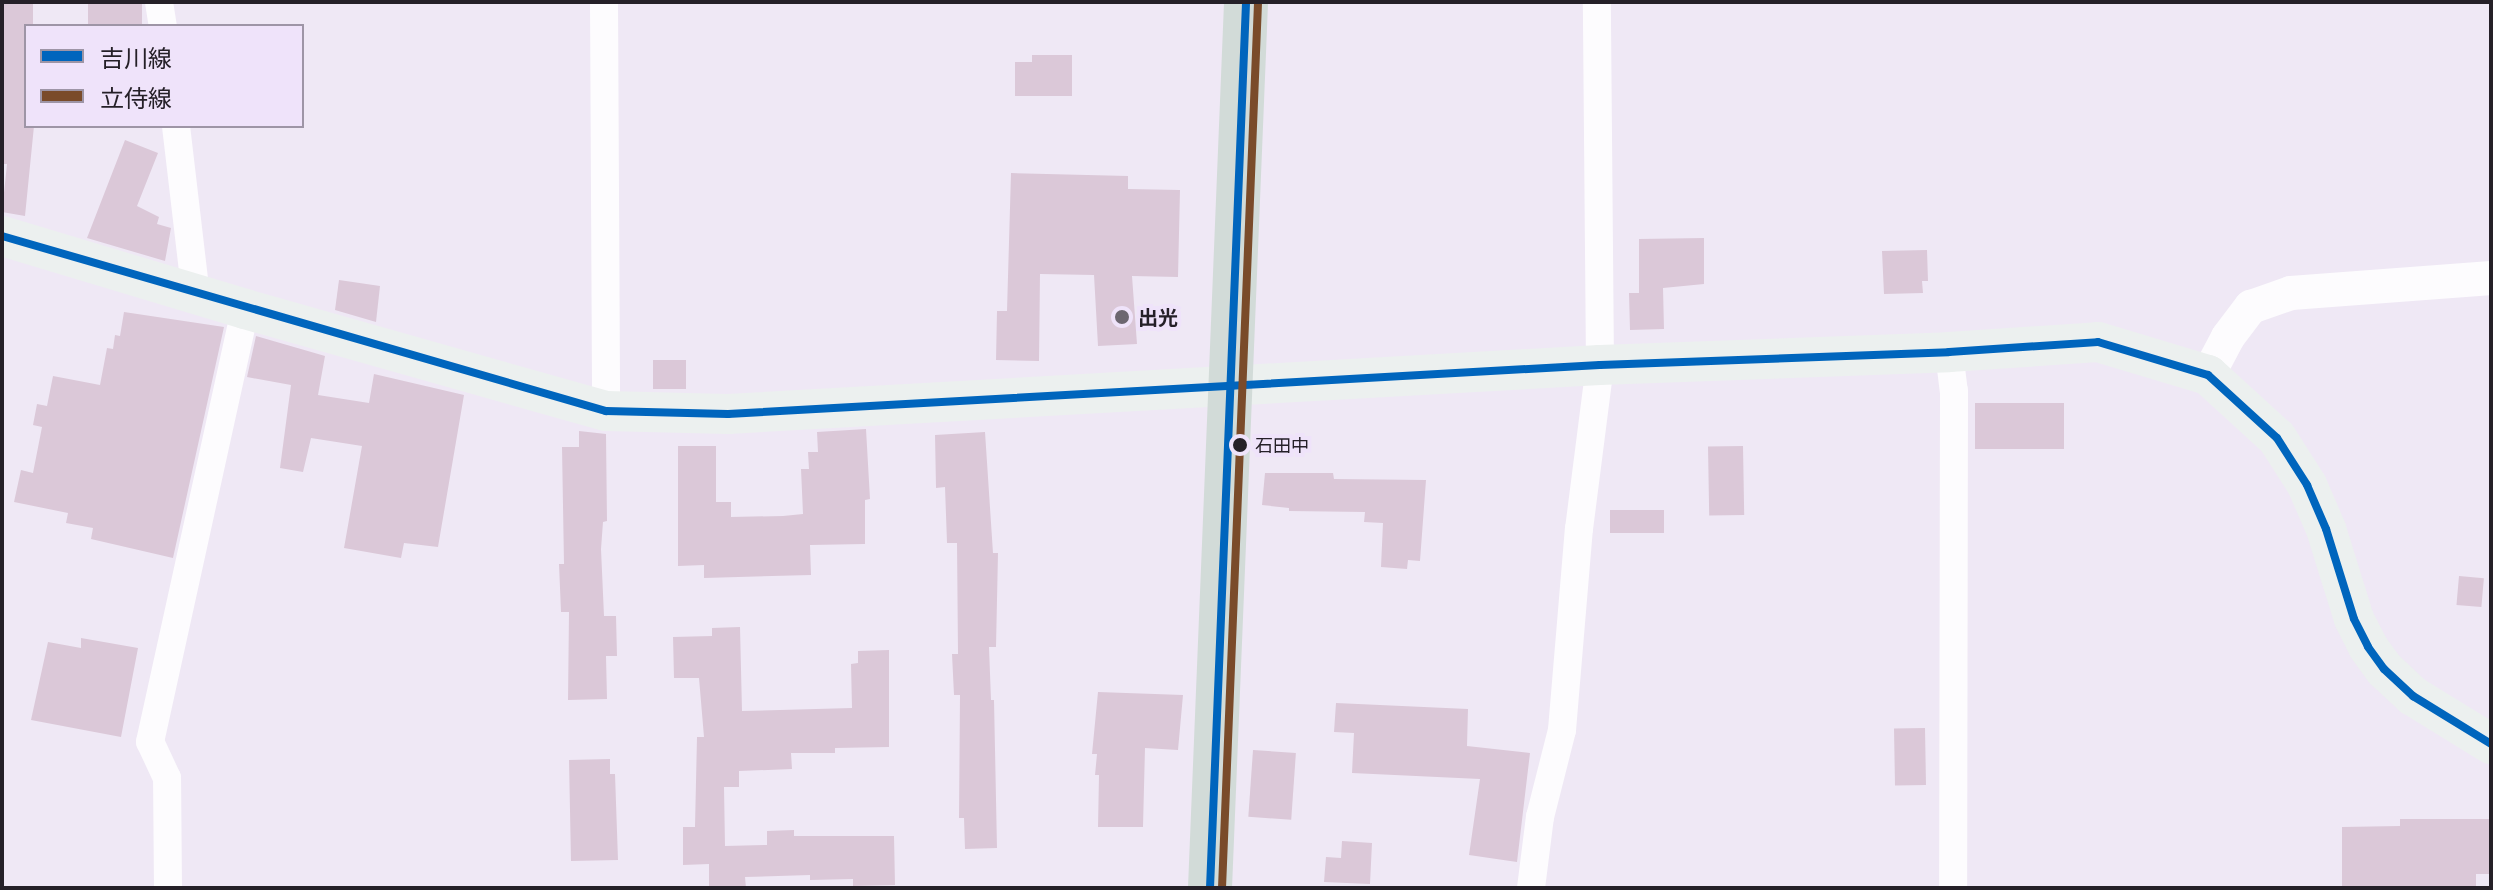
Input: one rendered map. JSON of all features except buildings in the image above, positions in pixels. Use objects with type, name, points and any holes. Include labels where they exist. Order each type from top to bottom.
[{"type":"highway","points":[[1210,888],[1246,2]]},
{"type":"main road","points":[[2,236],[196,295],[606,411],[728,414],[1600,365],[1949,352],[2098,342],[2208,375],[2277,438],[2307,485],[2326,529],[2354,619],[2384,669],[2433,711],[2491,744]]},
{"type":"street","points":[[159,2],[163,24]]},
{"type":"street","points":[[604,2],[606,411]]},
{"type":"street","points":[[1531,888],[1540,817],[1562,730],[1579,529],[1600,365],[1597,2]]},
{"type":"street","points":[[176,128],[196,295]]},
{"type":"street","points":[[2208,375],[2228,337],[2251,307],[2291,293],[2491,278]]},
{"type":"street","points":[[168,888],[167,778],[150,742],[245,309]]},
{"type":"street","points":[[1949,352],[1954,391],[1953,888]]},
{"type":"transit line","name":"吉川線","points":[[1210,888],[1246,2]]},
{"type":"transit line","name":"立侍線","points":[[1222,888],[1258,2]]},
{"type":"transit line","name":"吉川線","points":[[2,236],[606,411],[728,414],[1600,365],[1949,352],[2098,342],[2208,375],[2277,438],[2307,485],[2326,529],[2354,619],[2368,647],[2384,669],[2413,696],[2491,744]]},
{"type":"place","name":"出光","points":[[1122,317]]},
{"type":"place","name":"石田中","points":[[1240,445]]}]
